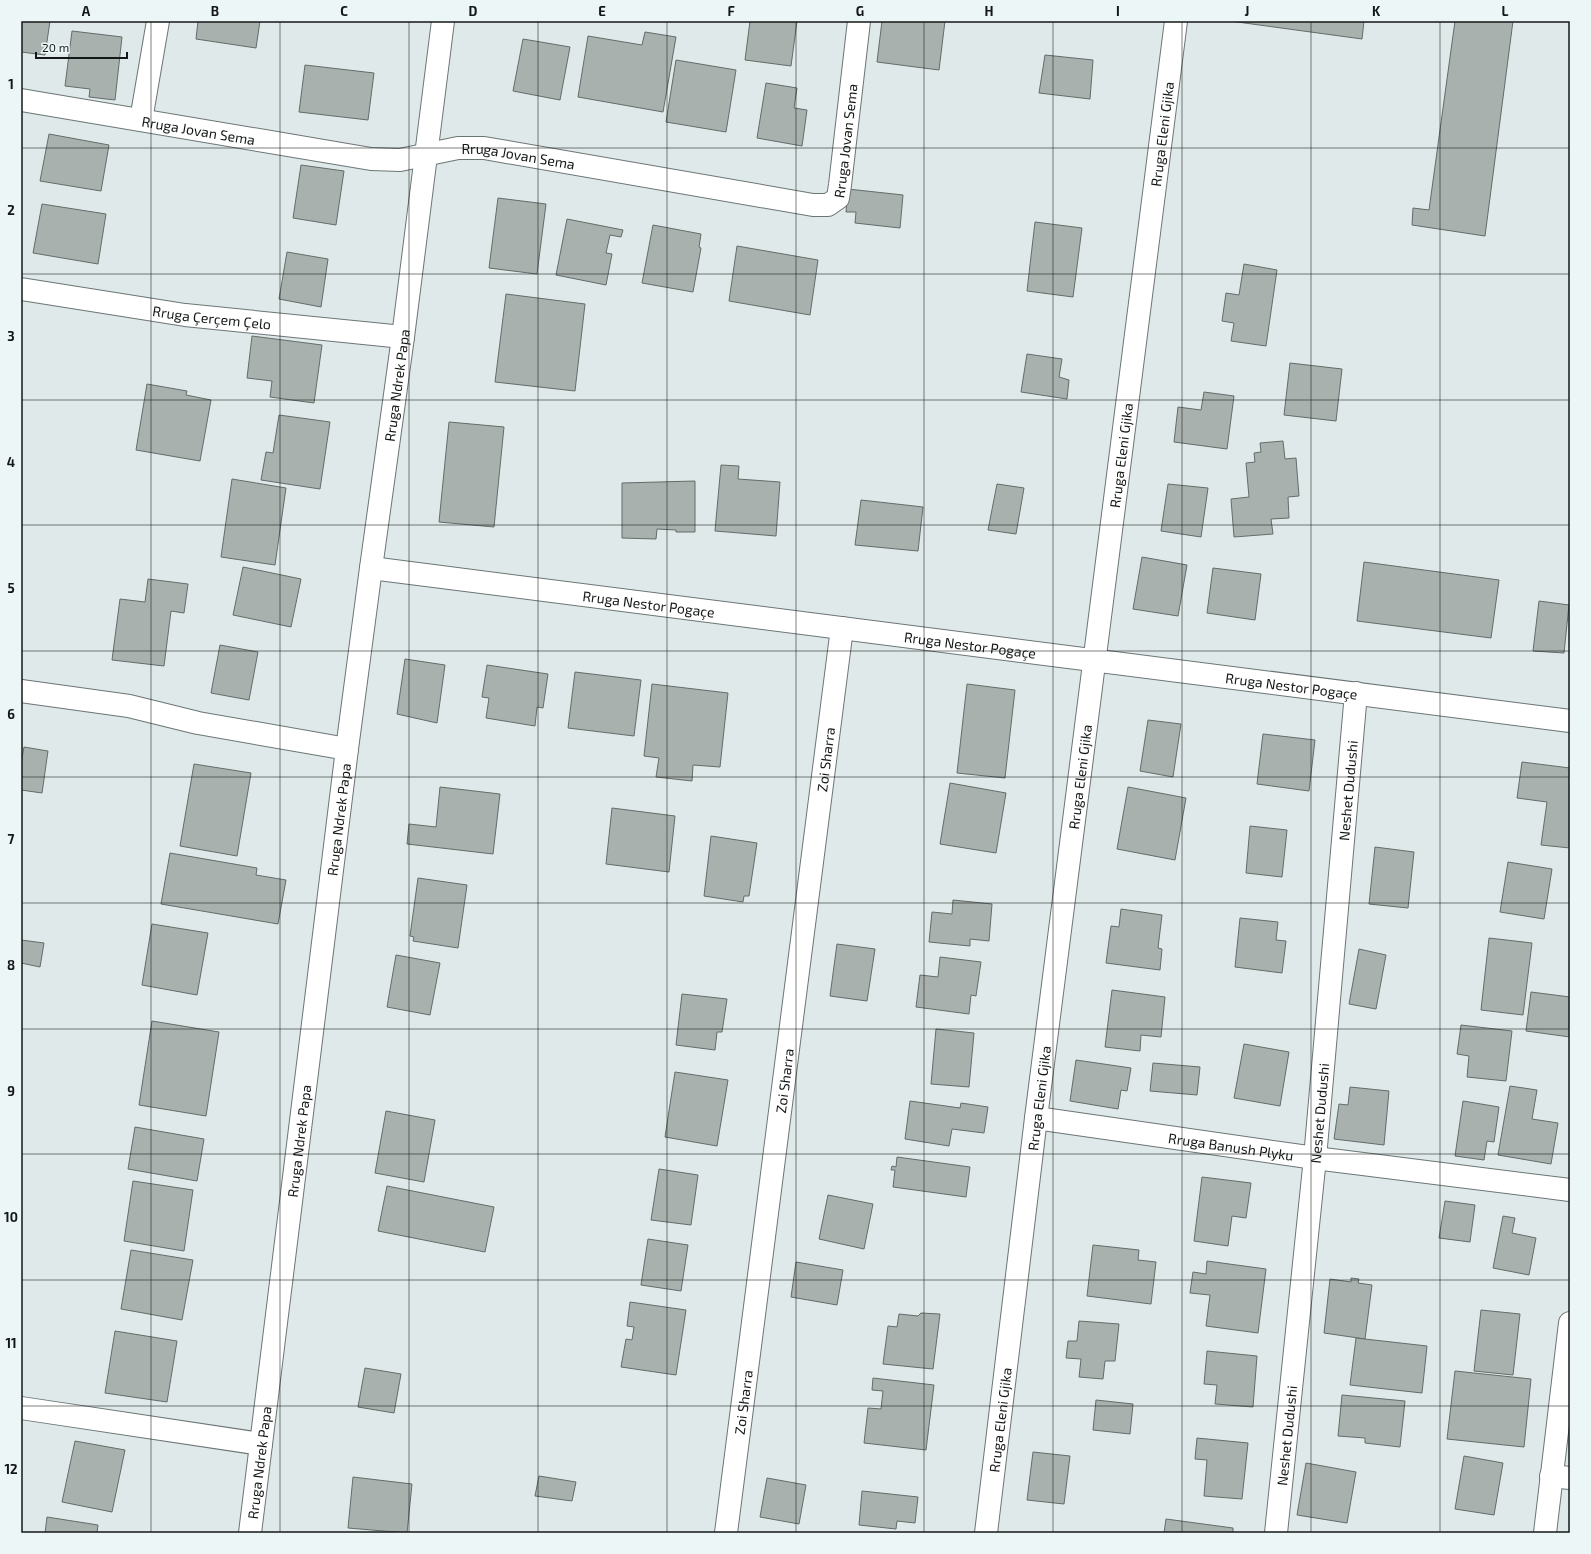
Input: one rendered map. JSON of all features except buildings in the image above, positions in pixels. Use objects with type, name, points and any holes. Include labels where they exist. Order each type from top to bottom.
[{"type":"street","points":[[141,120],[158,21]]},
{"type":"street","name":"Rruga Ndrek Papa","points":[[250,1533],[347,749],[403,337],[443,21]]},
{"type":"street","name":"Rruga Jovan Sema","points":[[21,100],[371,158],[400,160],[426,156],[458,148],[484,148],[813,205],[828,206],[838,198],[860,21]]},
{"type":"street","name":"Rruga Eleni Gjika","points":[[986,1533],[1036,1118],[1096,660],[1176,21]]},
{"type":"street","name":"Rruga Çerçem Çelo","points":[[21,289],[185,314],[403,337]]},
{"type":"street","name":"Rruga Nestor Pogaçe","points":[[371,568],[1570,720]]},
{"type":"street","name":"Zoi Sharra","points":[[726,1533],[842,628]]},
{"type":"street","name":"Rruga Ndrek Papa","points":[[21,691],[129,706],[212,726],[347,749]]},
{"type":"street","name":"Neshet Dudushi","points":[[1276,1533],[1315,1158],[1356,694]]},
{"type":"street","name":"Rruga Banush Plyku","points":[[1036,1118],[1315,1158],[1570,1190]]},
{"type":"street","points":[[1545,1533],[1561,1477],[1570,1323]]},
{"type":"street","points":[[21,1408],[261,1444]]}]
